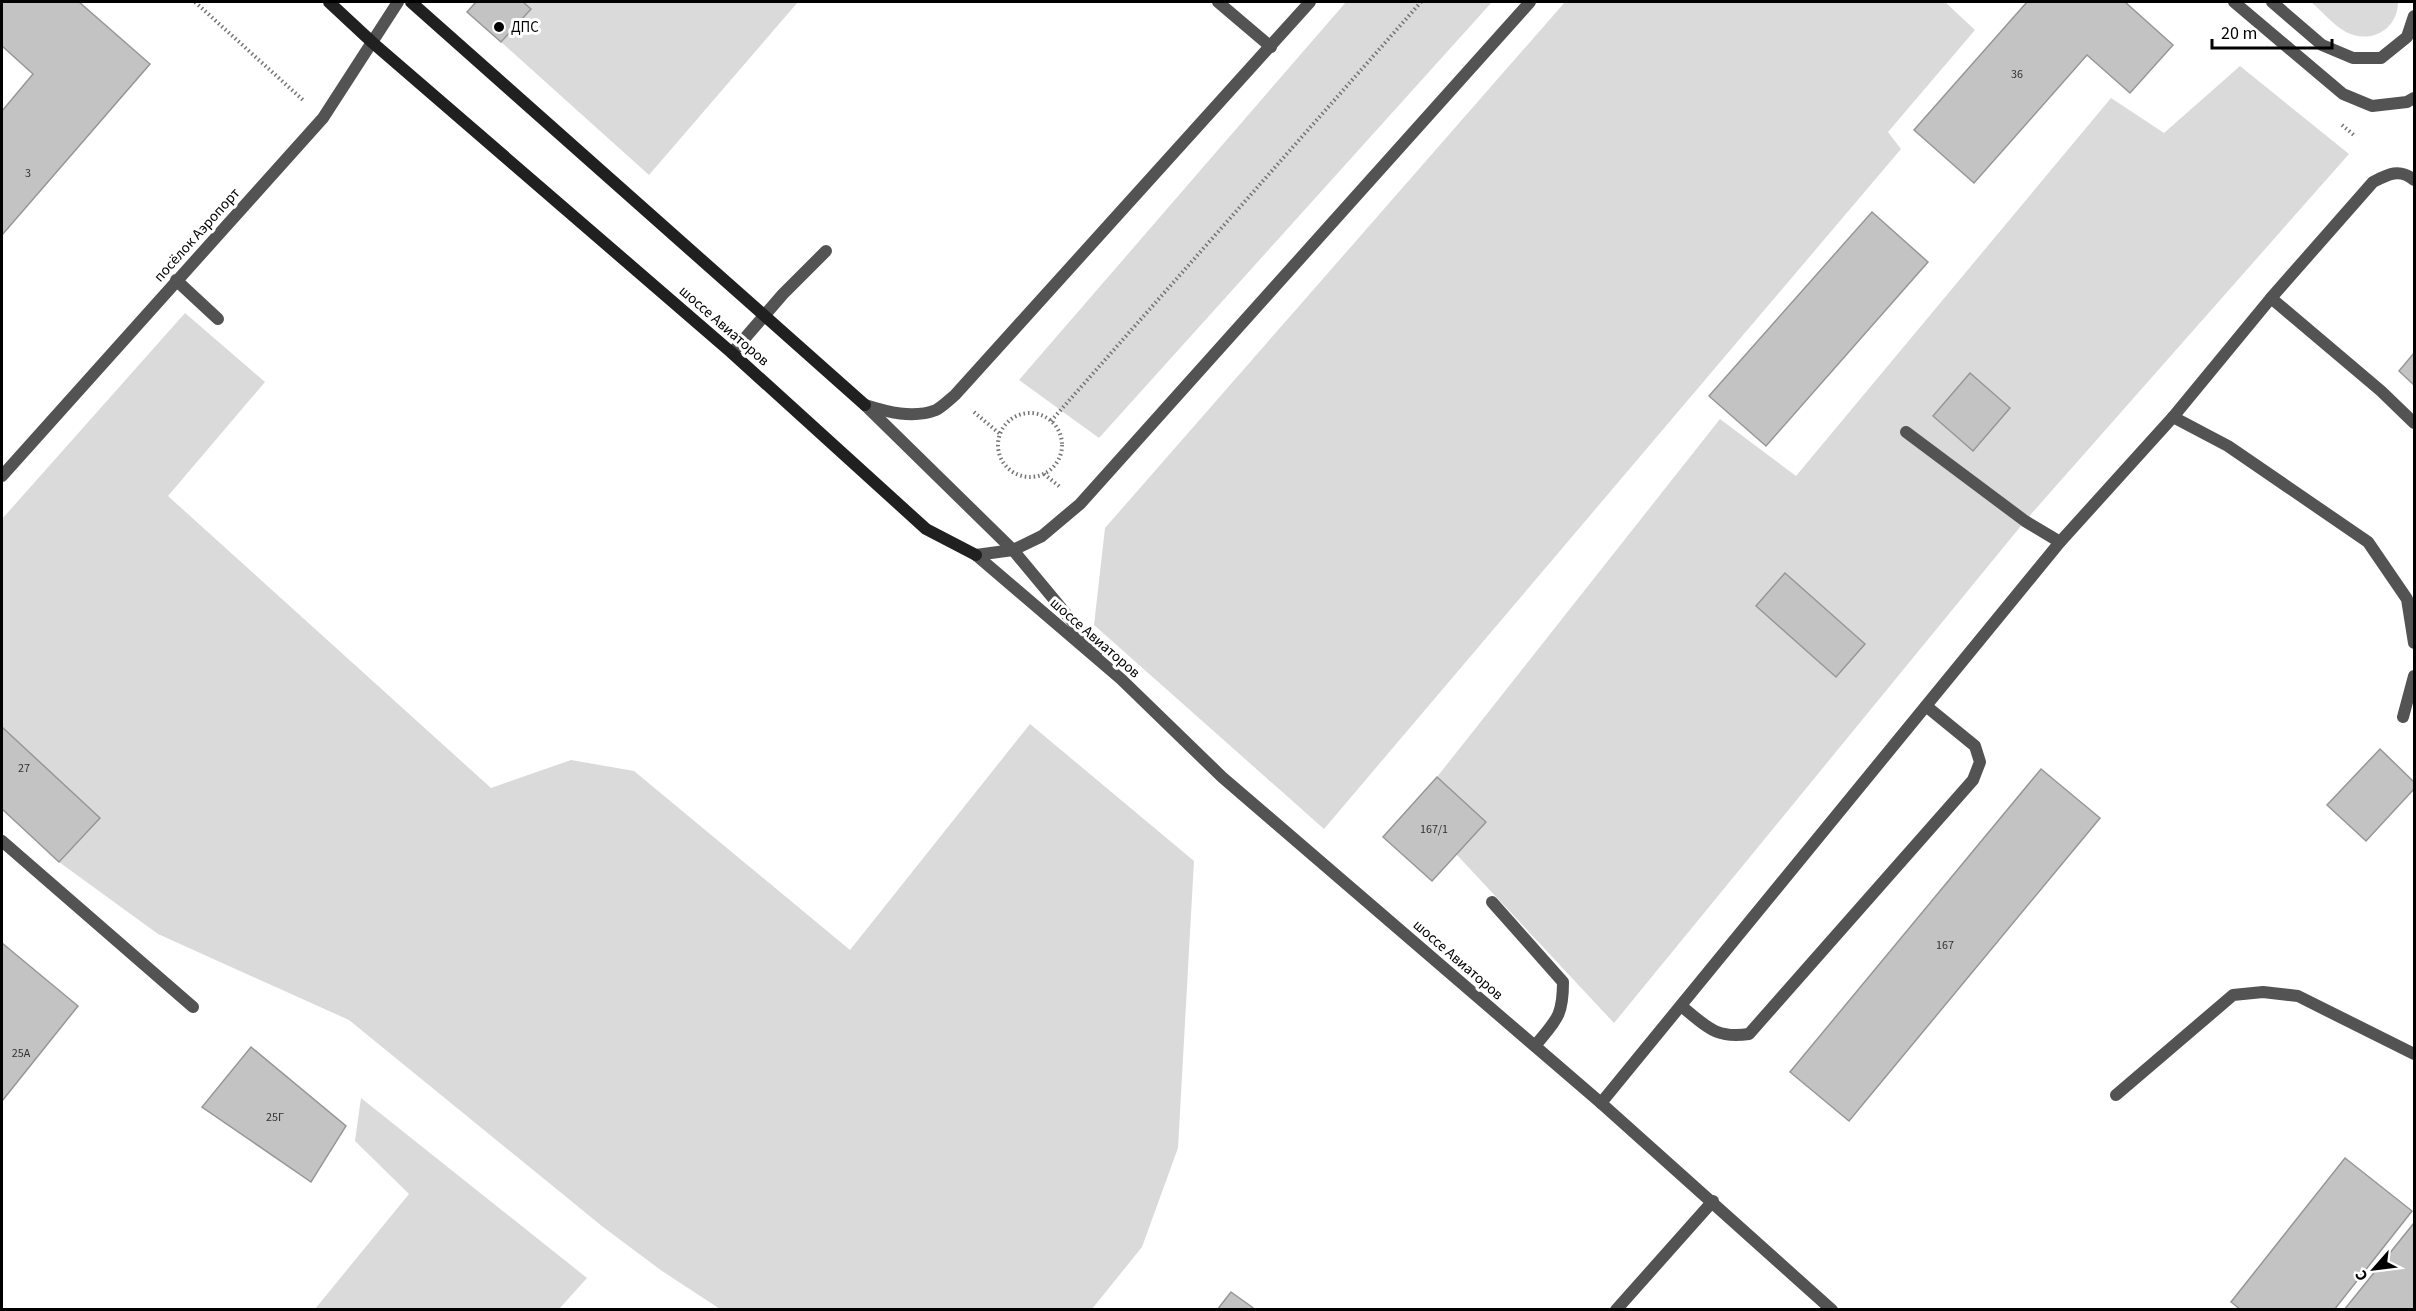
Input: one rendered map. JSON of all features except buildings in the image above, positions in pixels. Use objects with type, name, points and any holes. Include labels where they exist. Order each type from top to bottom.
[{"type":"main road","name":"шоссе Авиаторов","points":[[329,2],[373,43],[732,353],[926,529],[976,555]]},
{"type":"main road","points":[[411,2],[865,405]]},
{"type":"street","name":"посёлок Аэропорт","points":[[2,476],[323,118],[398,2]]},
{"type":"street","points":[[1218,2],[1271,47]]},
{"type":"street","points":[[865,405],[892,414],[914,413],[936,410],[955,395],[1310,2]]},
{"type":"street","points":[[976,555],[1013,550],[1041,536],[1080,504],[1530,2]]},
{"type":"street","points":[[2234,2],[2343,94],[2372,106],[2407,102],[2415,98]]},
{"type":"street","points":[[2272,2],[2322,45],[2353,58],[2381,58],[2407,37],[2415,16]]},
{"type":"street","points":[[1601,1102],[2060,542],[2173,417],[2271,298],[2373,182],[2390,172],[2409,176],[2415,180]]},
{"type":"street","points":[[732,353],[783,294],[826,250]]},
{"type":"street","points":[[176,280],[218,319]]},
{"type":"street","points":[[2271,298],[2381,391],[2415,423]]},
{"type":"street","points":[[865,405],[1013,550],[1121,679]]},
{"type":"street","points":[[2173,417],[2228,446],[2368,543],[2407,599],[2415,643]]},
{"type":"street","points":[[1906,432],[2025,521],[2060,542]]},
{"type":"street","name":"шоссе Авиаторов","points":[[976,555],[1121,679],[1222,777],[1601,1102],[1832,1310]]},
{"type":"street","points":[[2403,717],[2415,676]]},
{"type":"street","points":[[1681,1006],[1716,1034],[1731,1036],[1749,1034],[1973,780],[1980,762],[1975,746],[1926,706]]},
{"type":"street","points":[[2,841],[193,1007]]},
{"type":"street","points":[[1492,902],[1563,982],[1563,1005],[1556,1019],[1535,1046]]},
{"type":"street","points":[[2116,1095],[2233,995],[2263,992],[2298,996],[2415,1054]]},
{"type":"street","points":[[1616,1310],[1713,1201]]},
{"type":"path","points":[[195,2],[323,118]]},
{"type":"path","points":[[1051,421],[1421,2]]},
{"type":"path","points":[[1032,413],[1051,421],[1061,439],[1062,449],[1052,468],[1034,477],[1013,472],[1000,456],[998,445],[1005,425],[1022,414],[1032,413]]},
{"type":"shaded area","points":[[523,2],[798,2],[649,175],[501,42],[531,9]]},
{"type":"shaded area","points":[[1346,2],[1492,2],[1099,438],[1019,380]]},
{"type":"shaded area","points":[[1565,2],[1945,2],[1975,30],[1888,132],[1901,149],[1324,829],[1094,625],[1105,528]]},
{"type":"shaded area","points":[[2311,2],[2398,2],[2397,12],[2388,27],[2365,37],[2355,36],[2341,29]]},
{"type":"shaded area","points":[[2240,66],[2349,154],[2025,521],[1614,1023],[1456,854],[1486,822],[1437,777],[1720,419],[1796,476],[2111,98],[2164,133]]},
{"type":"shaded area","points":[[185,313],[265,382],[168,496],[491,788],[571,760],[634,771],[850,950],[1030,724],[1194,861],[1178,1148],[1142,1247],[1092,1309],[720,1309],[662,1271],[603,1227],[349,1020],[158,934],[59,862],[99,818],[2,727],[2,519]]},
{"type":"shaded area","points":[[361,1098],[587,1278],[559,1309],[315,1309],[409,1194],[355,1141]]},
{"type":"place","name":"ДПС","points":[[499,27]]}]
